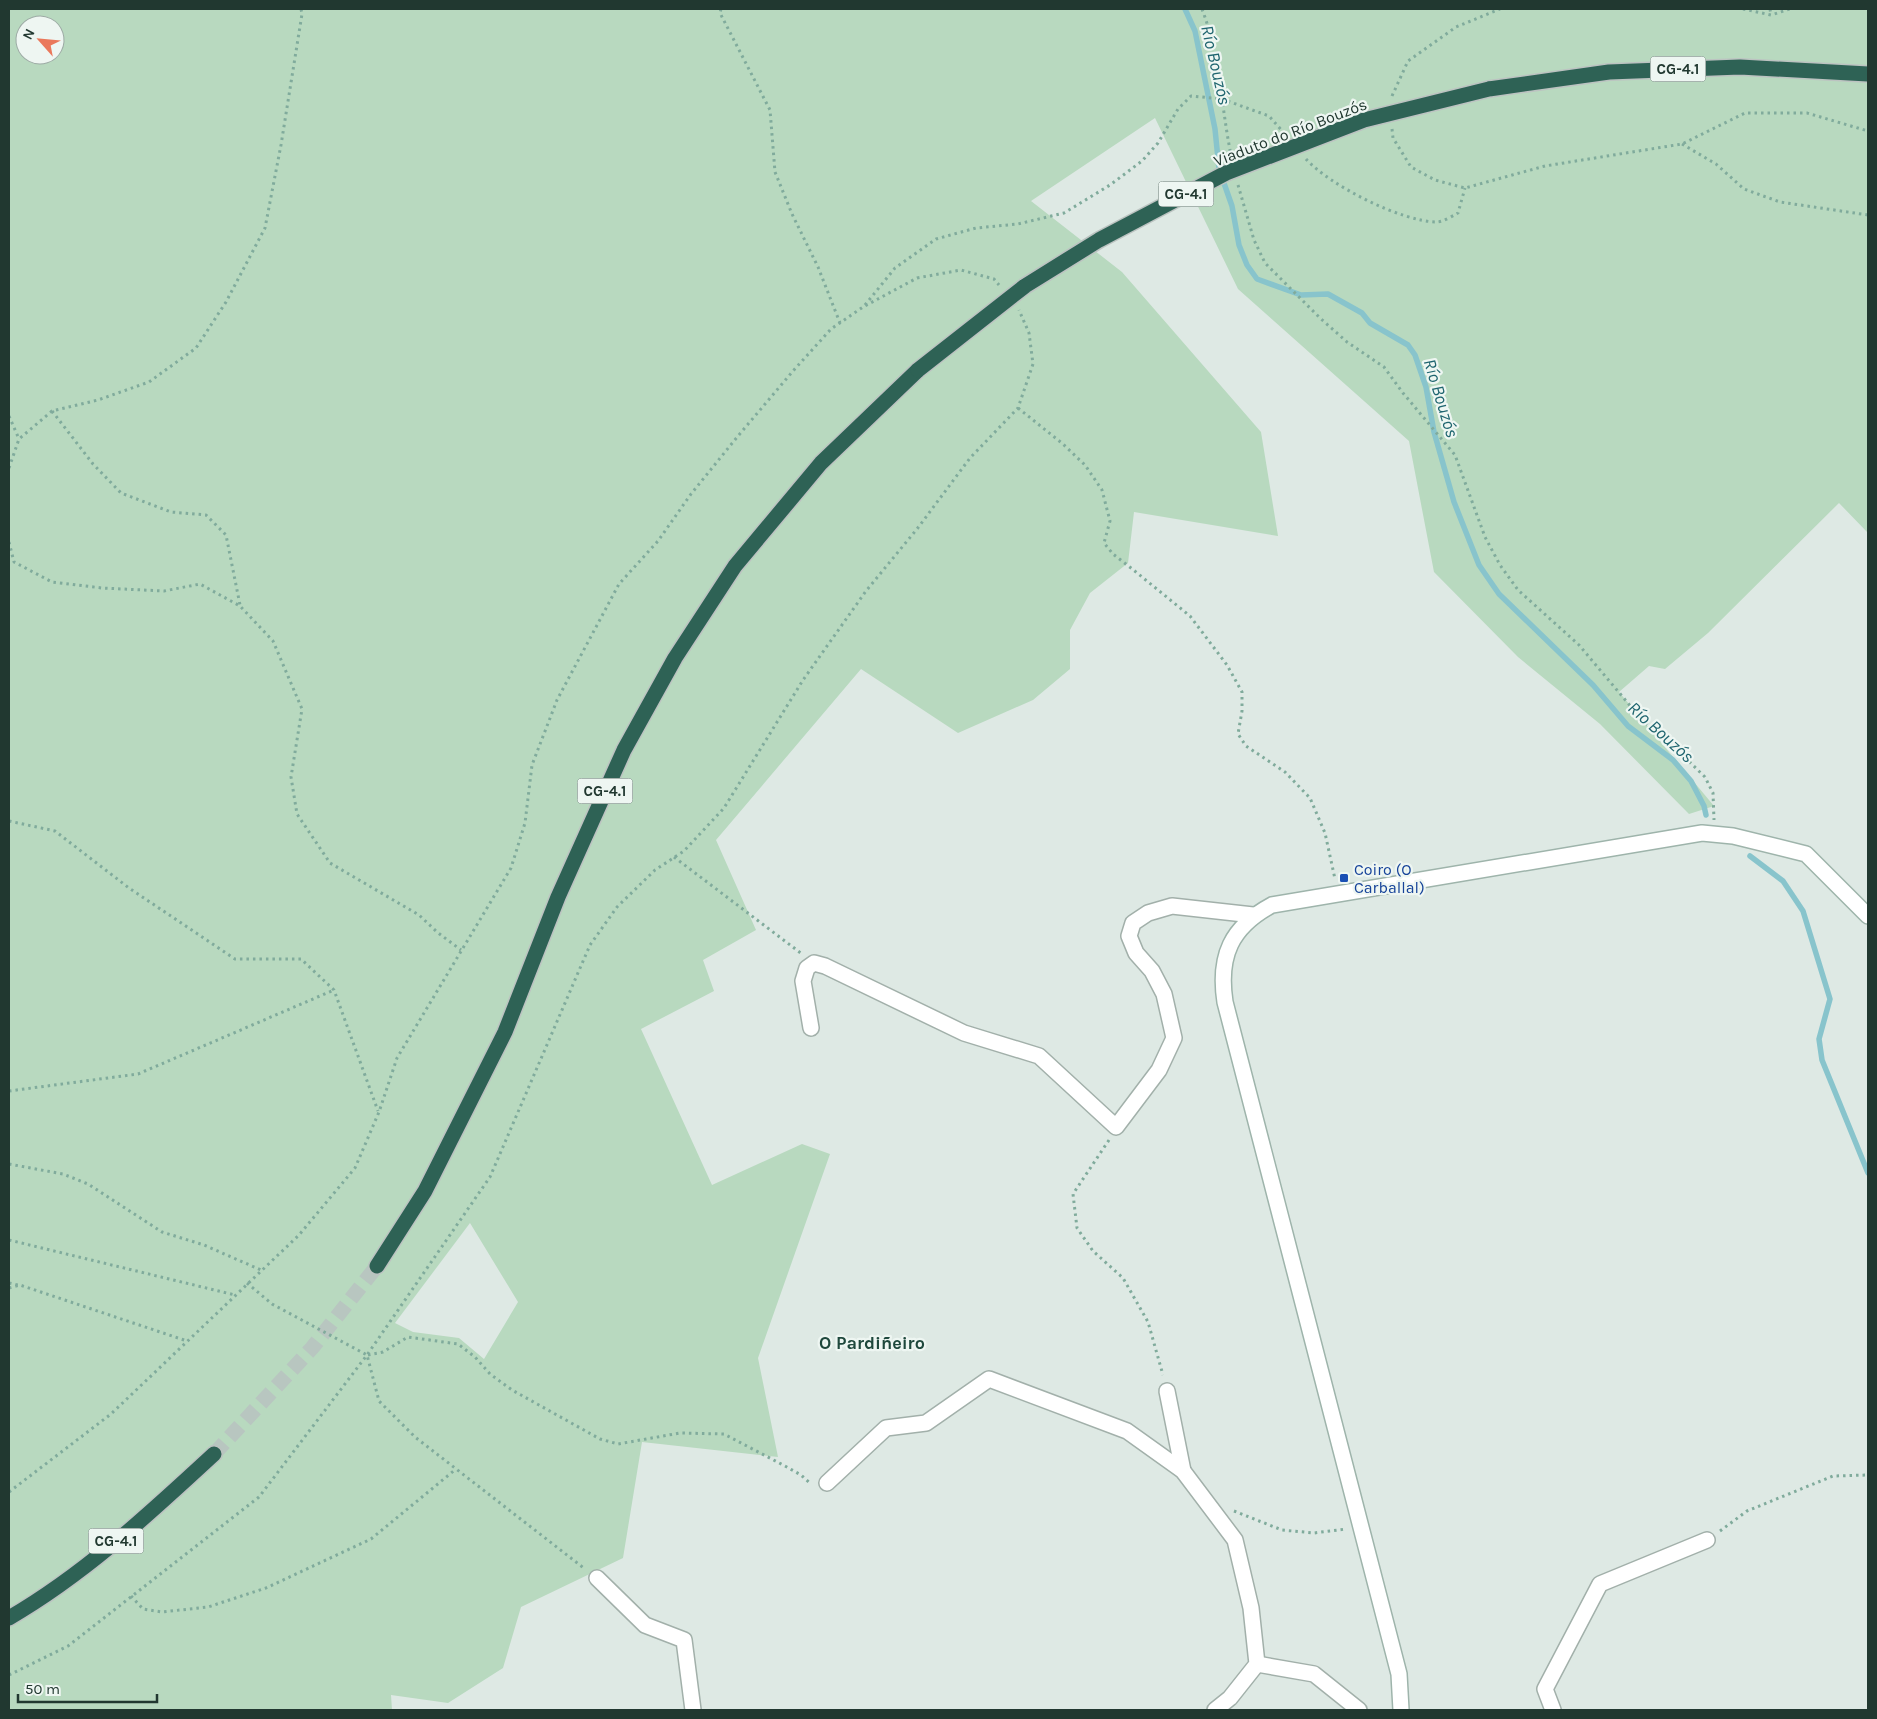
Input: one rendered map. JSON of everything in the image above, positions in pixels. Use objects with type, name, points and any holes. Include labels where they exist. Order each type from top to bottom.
[{"type":"highway","name":"Viaduto do Río Bouzós","points":[[377,1266],[425,1192],[505,1032],[558,897],[624,750],[675,658],[735,566],[821,463],[918,370],[1025,286],[1099,240],[1226,174],[1364,120],[1489,89],[1609,72],[1740,66],[1868,74]]},
{"type":"highway","name":"CG-4.1","points":[[9,1618],[36,1602],[135,1526],[214,1454]]},
{"type":"street","points":[[1401,1710],[1399,1674],[1225,1002],[1222,982],[1224,964],[1230,945],[1253,915],[1272,905],[1702,833],[1733,836],[1806,854],[1868,916]]},
{"type":"street","points":[[810,1028],[803,981],[807,968],[814,963],[825,966],[964,1033],[1039,1056],[1116,1127],[1159,1070],[1174,1038],[1164,994],[1152,971],[1136,953],[1129,936],[1133,923],[1148,913],[1172,906],[1253,915]]},
{"type":"street","points":[[827,1483],[886,1428],[926,1424],[989,1378],[1127,1431],[1183,1470],[1235,1540],[1251,1608],[1257,1664],[1230,1698],[1215,1710]]},
{"type":"street","points":[[1167,1390],[1183,1470]]},
{"type":"street","points":[[1553,1710],[1545,1689],[1600,1584],[1707,1540]]},
{"type":"street","points":[[597,1578],[645,1624],[684,1640],[693,1710]]},
{"type":"street","points":[[1257,1664],[1314,1674],[1359,1710]]},
{"type":"path","points":[[9,468],[19,438],[52,411],[98,400],[149,382],[196,348],[226,302],[265,228],[298,42],[301,9]]},
{"type":"path","points":[[721,9],[720,13],[770,110],[775,172],[792,214],[818,267],[840,323]]},
{"type":"path","points":[[1202,9],[1208,24],[1219,70],[1225,123],[1232,160]]},
{"type":"path","points":[[1389,101],[1408,61],[1456,27],[1500,9]]},
{"type":"path","points":[[1743,9],[1770,15],[1790,9]]},
{"type":"path","points":[[1770,9],[1770,15]]},
{"type":"path","points":[[862,307],[895,268],[936,239],[976,228],[1018,224],[1064,213],[1110,185],[1142,161],[1158,143],[1178,109],[1191,96],[1222,99],[1269,116],[1288,138]]},
{"type":"path","points":[[1391,120],[1393,138],[1412,167],[1435,180],[1465,188],[1545,166],[1682,144],[1745,113],[1807,114],[1868,131]]},
{"type":"path","points":[[1682,144],[1716,164],[1744,189],[1780,202],[1868,215]]},
{"type":"path","points":[[1301,152],[1314,167],[1340,184],[1379,206],[1412,218],[1439,223],[1458,213],[1465,188]]},
{"type":"path","points":[[1236,179],[1249,225],[1265,262],[1320,318],[1347,342],[1384,367],[1402,393],[1455,455],[1485,537],[1500,566],[1518,590],[1579,645],[1643,721],[1666,739],[1706,777],[1714,802],[1714,834]]},
{"type":"path","points":[[9,1492],[111,1414],[299,1234],[355,1168],[379,1112],[397,1058],[460,950],[511,868],[526,823],[532,765],[557,700],[619,584],[658,540],[691,494],[793,371],[831,329],[862,307],[917,278],[961,270],[994,280],[1000,286]]},
{"type":"path","points":[[9,1675],[68,1646],[259,1497],[367,1355],[490,1177],[590,945],[618,907],[655,870],[684,851],[724,808],[803,680],[866,591],[917,529],[970,458],[1018,408],[1034,364],[1029,333],[1016,305]]},
{"type":"path","points":[[1018,408],[1086,465],[1102,490],[1110,521],[1104,543],[1113,554],[1190,616],[1227,664],[1242,692],[1242,711],[1238,734],[1246,746],[1285,772],[1310,798],[1325,833],[1338,894]]},
{"type":"path","points":[[52,411],[93,464],[121,493],[171,512],[206,515],[226,535],[240,606]]},
{"type":"path","points":[[9,416],[19,438]]},
{"type":"path","points":[[9,542],[14,562],[52,582],[102,588],[164,591],[200,584],[240,606],[273,641],[302,709],[291,777],[297,814],[330,863],[418,915],[460,950]]},
{"type":"path","points":[[9,821],[54,831],[129,888],[235,959],[301,959],[334,990],[379,1112]]},
{"type":"path","points":[[674,857],[814,963]]},
{"type":"path","points":[[9,1090],[138,1074],[334,990]]},
{"type":"path","points":[[1116,1127],[1073,1194],[1077,1228],[1093,1251],[1123,1278],[1148,1322],[1167,1390]]},
{"type":"path","points":[[9,1164],[62,1174],[88,1184],[162,1232],[204,1245],[261,1270]]},
{"type":"path","points":[[9,1240],[235,1295]]},
{"type":"path","points":[[247,1283],[272,1304],[367,1355],[383,1352],[408,1337],[458,1344],[475,1357],[490,1374],[512,1390],[600,1439],[618,1444],[680,1434],[724,1434],[793,1470],[816,1488],[827,1483]]},
{"type":"path","points":[[9,1284],[20,1285],[187,1341]]},
{"type":"path","points":[[9,1288],[20,1285]]},
{"type":"path","points":[[367,1355],[379,1401],[416,1437],[597,1578]]},
{"type":"path","points":[[131,1596],[144,1609],[162,1612],[208,1607],[266,1588],[371,1539],[456,1469]]},
{"type":"path","points":[[1707,1540],[1748,1511],[1833,1476],[1868,1475]]},
{"type":"path","points":[[1231,1510],[1282,1530],[1314,1533],[1337,1530]]},
{"type":"green space","points":[[9,9],[1868,9],[1868,533],[1839,503],[1708,633],[1665,669],[1649,666],[1619,692],[1714,806],[1689,814],[1600,724],[1518,657],[1434,572],[1409,441],[1238,289],[1155,118],[1031,201],[1122,272],[1261,432],[1278,536],[1134,512],[1128,563],[1090,593],[1070,630],[1070,669],[1033,700],[958,733],[861,669],[716,840],[756,930],[703,960],[714,991],[641,1029],[712,1185],[802,1144],[830,1154],[758,1358],[778,1457],[642,1442],[623,1558],[521,1607],[503,1668],[448,1703],[391,1695],[392,1710],[9,1710]],"holes":[[[470,1223],[518,1302],[484,1359],[459,1338],[413,1332],[395,1323]]]},
{"type":"waterway","name":"Río Bouzós","points":[[1185,9],[1195,31],[1215,129],[1219,169],[1232,206],[1239,245],[1247,265],[1257,279],[1301,295],[1328,294],[1362,313],[1370,323],[1408,345],[1415,355],[1426,387],[1434,432],[1454,502],[1479,565],[1499,594],[1593,685],[1628,726],[1673,760],[1691,781],[1704,806],[1706,815]]},
{"type":"waterway","name":"Río Bouzós","points":[[1750,856],[1783,881],[1803,911],[1830,999],[1819,1039],[1822,1060],[1868,1173]]},
{"type":"tunnel","points":[[214,1454],[312,1348],[377,1266]]},
{"type":"place","name":"Coiro (O Carballal)","points":[[1344,878]]},
{"type":"district","name":"O Pardiñeiro","points":[[872,1343]]}]
